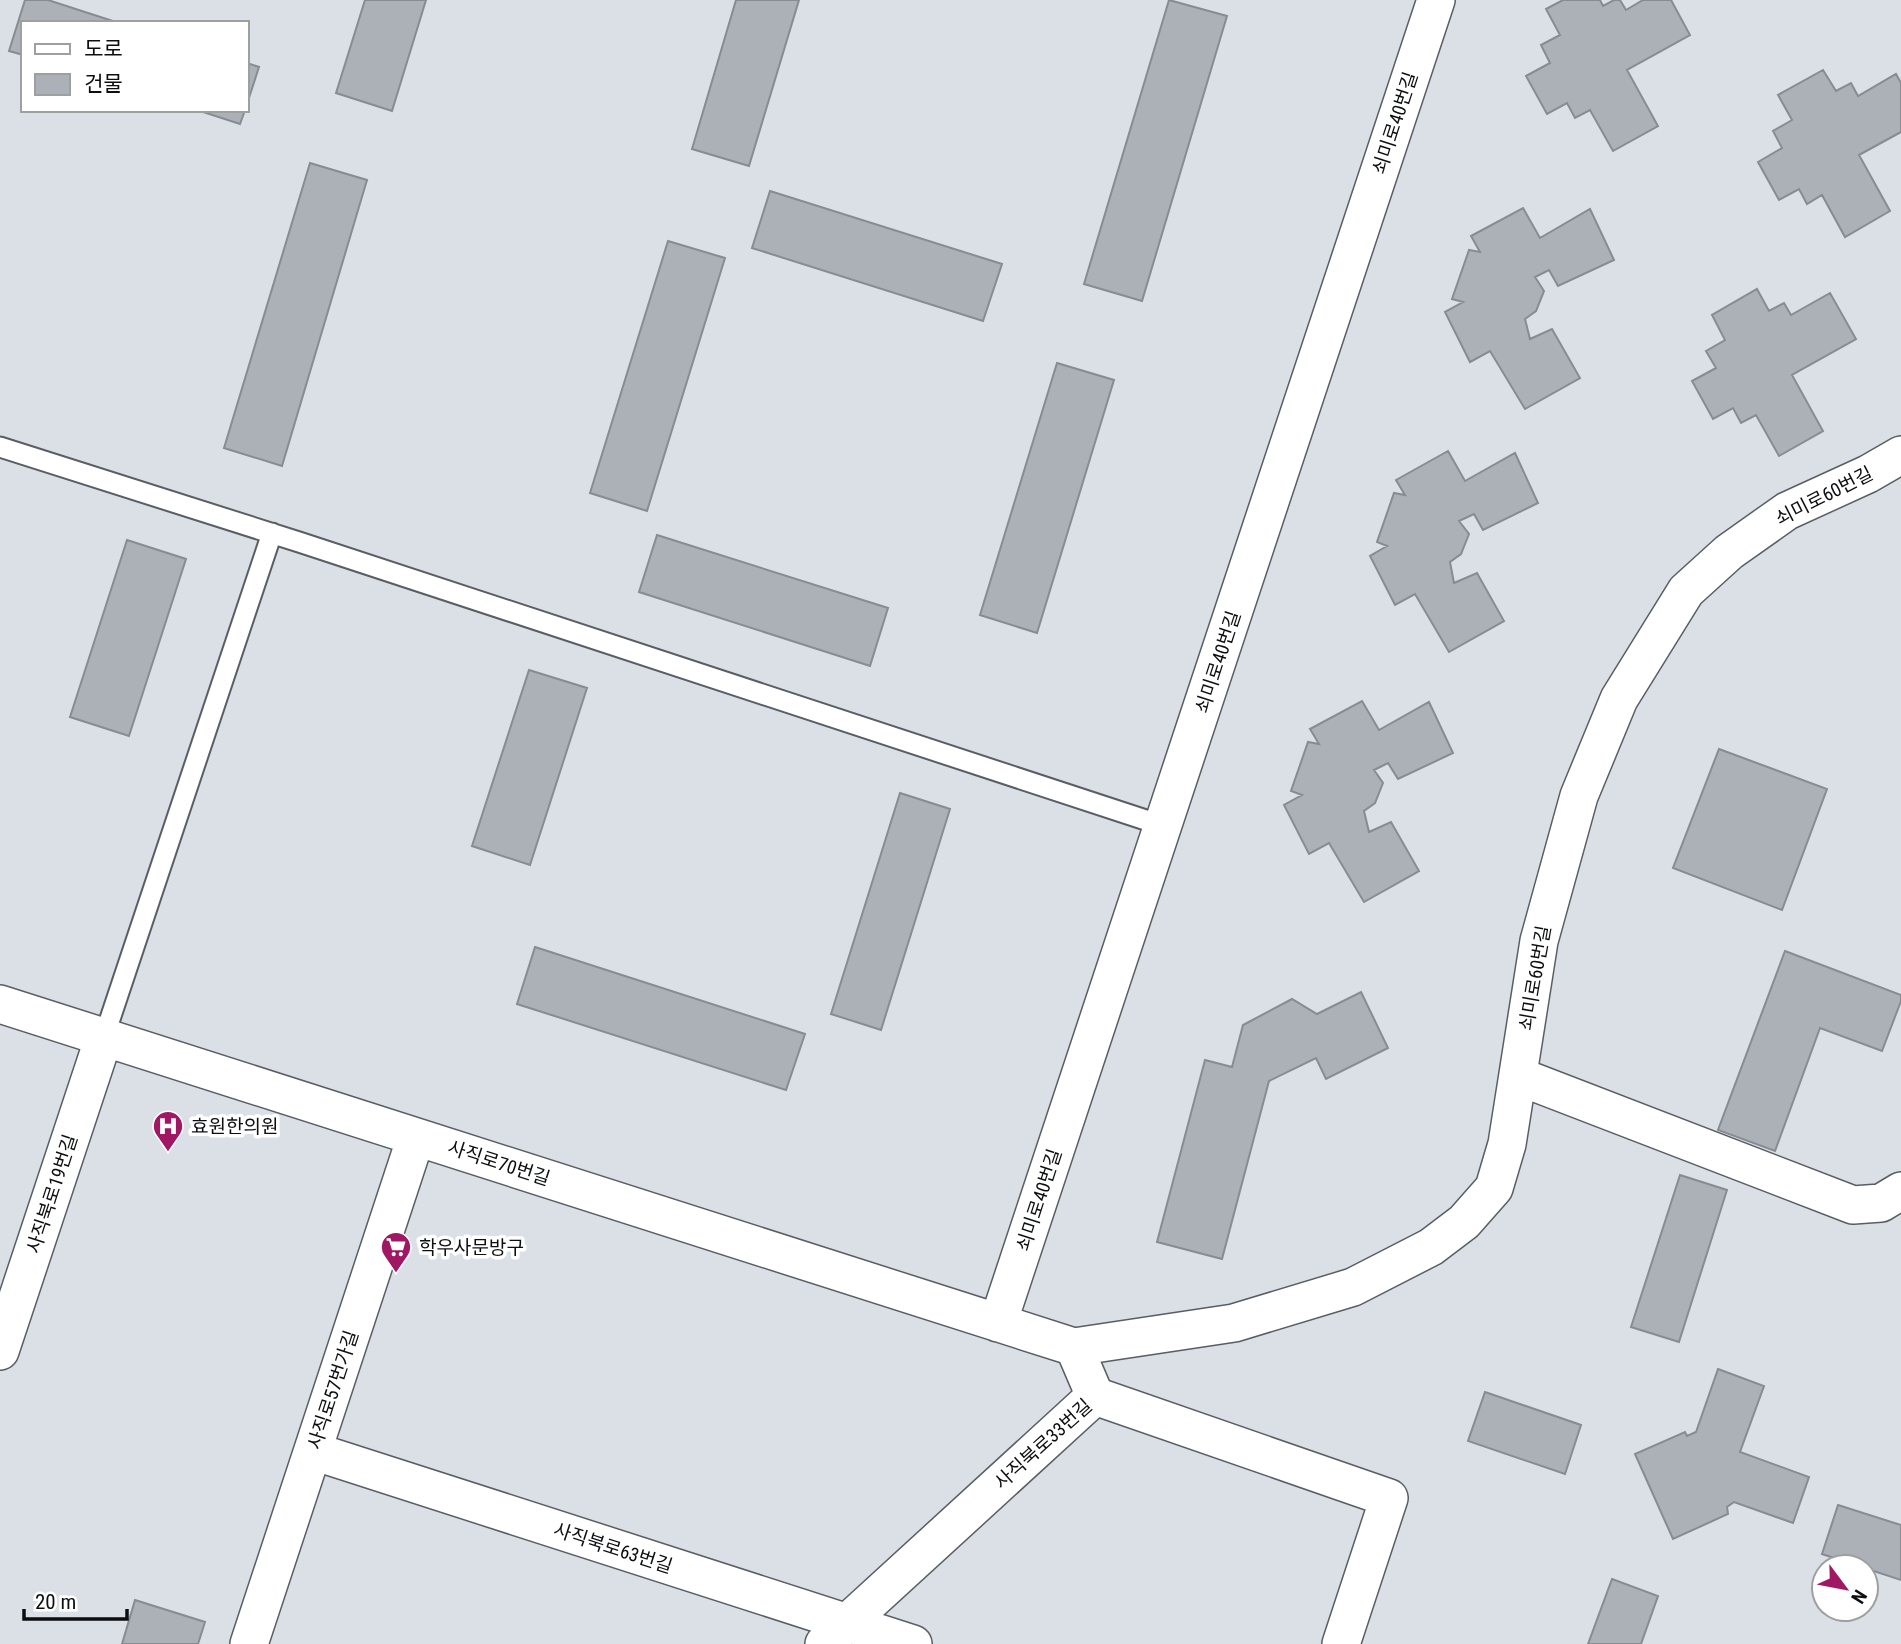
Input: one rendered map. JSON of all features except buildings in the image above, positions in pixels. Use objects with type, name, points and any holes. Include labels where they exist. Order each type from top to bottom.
[{"type":"street","name":"쇠미로40번길","points":[[998,1323],[1436,0]]},
{"type":"street","name":"쇠미로60번길","points":[[1074,1347],[1234,1323],[1353,1287],[1431,1247],[1464,1222],[1494,1188],[1507,1144],[1539,941],[1579,796],[1619,699],[1686,591],[1729,552],[1787,511],[1901,456]]},
{"type":"street","name":"사직로70번길","points":[[0,1004],[1074,1347]]},
{"type":"street","name":"사직북로19번길","points":[[0,1352],[104,1037]]},
{"type":"street","points":[[1518,1076],[1853,1205],[1881,1203],[1901,1191]]},
{"type":"street","name":"사직로57번가길","points":[[249,1644],[416,1137]]},
{"type":"street","points":[[1074,1347],[1095,1396]]},
{"type":"street","name":"사직북로33번길","points":[[836,1633],[1095,1396],[1389,1499],[1341,1644]]},
{"type":"street","name":"사직북로63번길","points":[[313,1451],[836,1633],[913,1644]]},
{"type":"lane","points":[[0,447],[272,533],[1164,825]]},
{"type":"lane","points":[[104,1037],[272,533]]},
{"type":"place","name":"효원한의원","points":[[168,1153]]},
{"type":"place","name":"학우사문방구","points":[[396,1274]]}]
